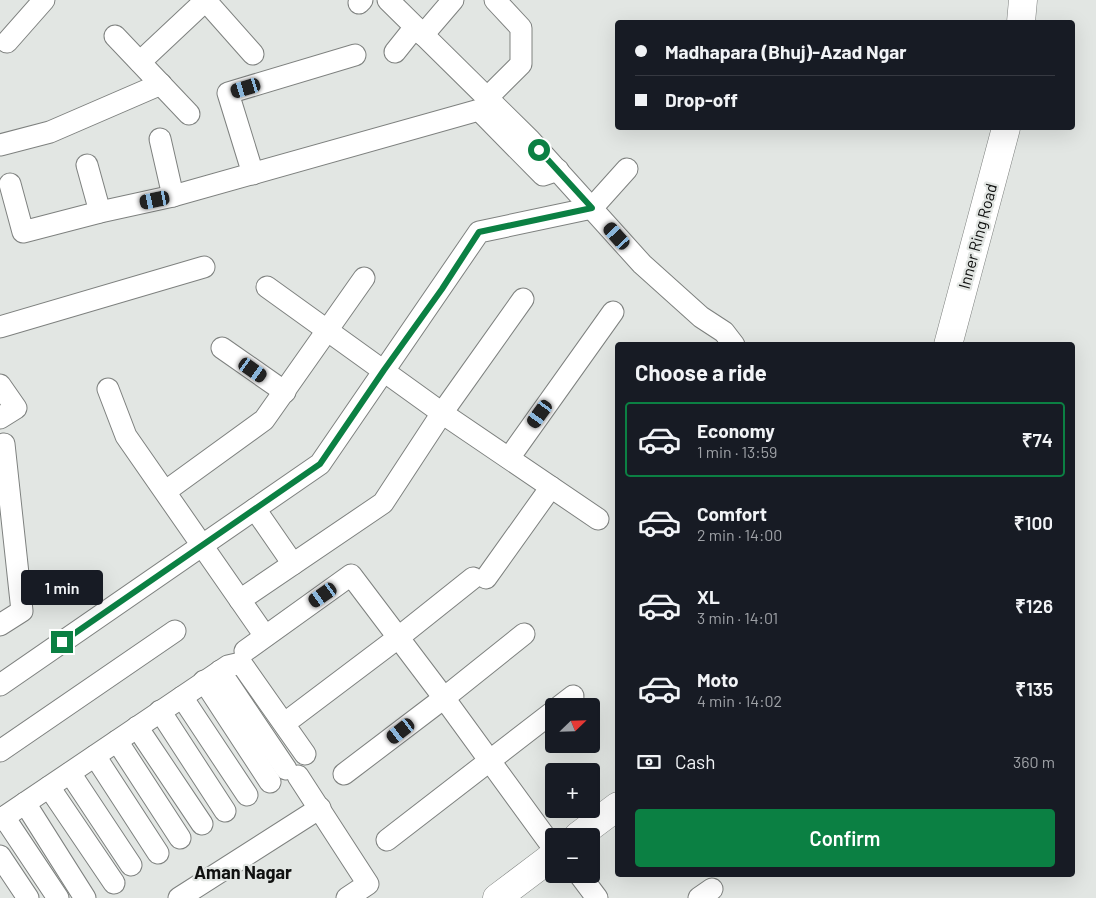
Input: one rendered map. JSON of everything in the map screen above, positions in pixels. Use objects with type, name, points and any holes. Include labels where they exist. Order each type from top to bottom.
[{"type":"main road","points":[[1007,20],[1009,0]]},
{"type":"main road","points":[[1021,20],[1023,0]]},
{"type":"main road","name":"Inner Ring Road","points":[[935,342],[990,130]]},
{"type":"main road","name":"Inner Ring Road","points":[[949,342],[1005,130]]},
{"type":"main road","points":[[589,828],[615,808]]},
{"type":"main road","points":[[600,837],[615,826]]},
{"type":"main road","points":[[498,898],[545,861]]},
{"type":"main road","points":[[520,898],[545,879]]},
{"type":"street","points":[[7,42],[44,0]]},
{"type":"street","points":[[140,62],[206,0],[253,54]]},
{"type":"street","points":[[388,0],[530,140],[642,264],[701,317],[724,332],[732,342]]},
{"type":"street","points":[[395,52],[453,0]]},
{"type":"street","points":[[487,98],[521,64],[521,28],[495,0]]},
{"type":"street","points":[[115,36],[189,114]]},
{"type":"street","points":[[253,174],[228,93],[355,55]]},
{"type":"street","points":[[0,145],[50,132],[161,84]]},
{"type":"street","points":[[10,184],[24,232],[100,212],[173,196],[479,110],[543,175],[558,170]]},
{"type":"street","points":[[160,139],[173,196]]},
{"type":"street","points":[[87,165],[100,212]]},
{"type":"street","points":[[0,686],[320,464],[442,289],[479,232],[592,208],[627,169]]},
{"type":"street","points":[[0,327],[204,267]]},
{"type":"street","points":[[166,491],[264,420],[364,278]]},
{"type":"street","points":[[267,287],[442,413],[598,519]]},
{"type":"street","points":[[240,600],[382,503],[442,413],[523,299]]},
{"type":"street","points":[[508,458],[613,312]]},
{"type":"street","points":[[222,348],[285,392]]},
{"type":"street","points":[[0,385],[16,408],[0,418]]},
{"type":"street","points":[[108,389],[126,436],[265,636]]},
{"type":"street","points":[[0,625],[22,612],[4,444]]},
{"type":"street","points":[[293,717],[479,578],[551,487]]},
{"type":"street","points":[[255,509],[293,564]]},
{"type":"street","points":[[245,650],[351,575],[399,637],[545,837]]},
{"type":"street","points":[[0,752],[175,630]]},
{"type":"street","points":[[344,774],[524,634]]},
{"type":"street","points":[[58,898],[2,819],[228,666],[241,663],[305,754]]},
{"type":"street","points":[[212,676],[285,776],[320,808],[368,884],[347,898]]},
{"type":"street","points":[[182,697],[247,795]]},
{"type":"street","points":[[160,711],[225,811]]},
{"type":"street","points":[[387,840],[545,718]]},
{"type":"street","points":[[137,727],[202,824]]},
{"type":"street","points":[[117,741],[180,838]]},
{"type":"street","points":[[95,756],[158,853]]},
{"type":"street","points":[[70,773],[131,865]]},
{"type":"street","points":[[49,788],[114,883]]},
{"type":"street","points":[[25,803],[85,898]]},
{"type":"street","points":[[179,898],[320,808]]},
{"type":"street","points":[[0,856],[28,898]]},
{"type":"street","points":[[586,883],[597,898]]},
{"type":"district","name":"Aman Nagar","points":[[243,872]]},
{"type":"route","points":[[62,642],[320,464],[442,289],[479,232],[592,208],[539,150]]}]
